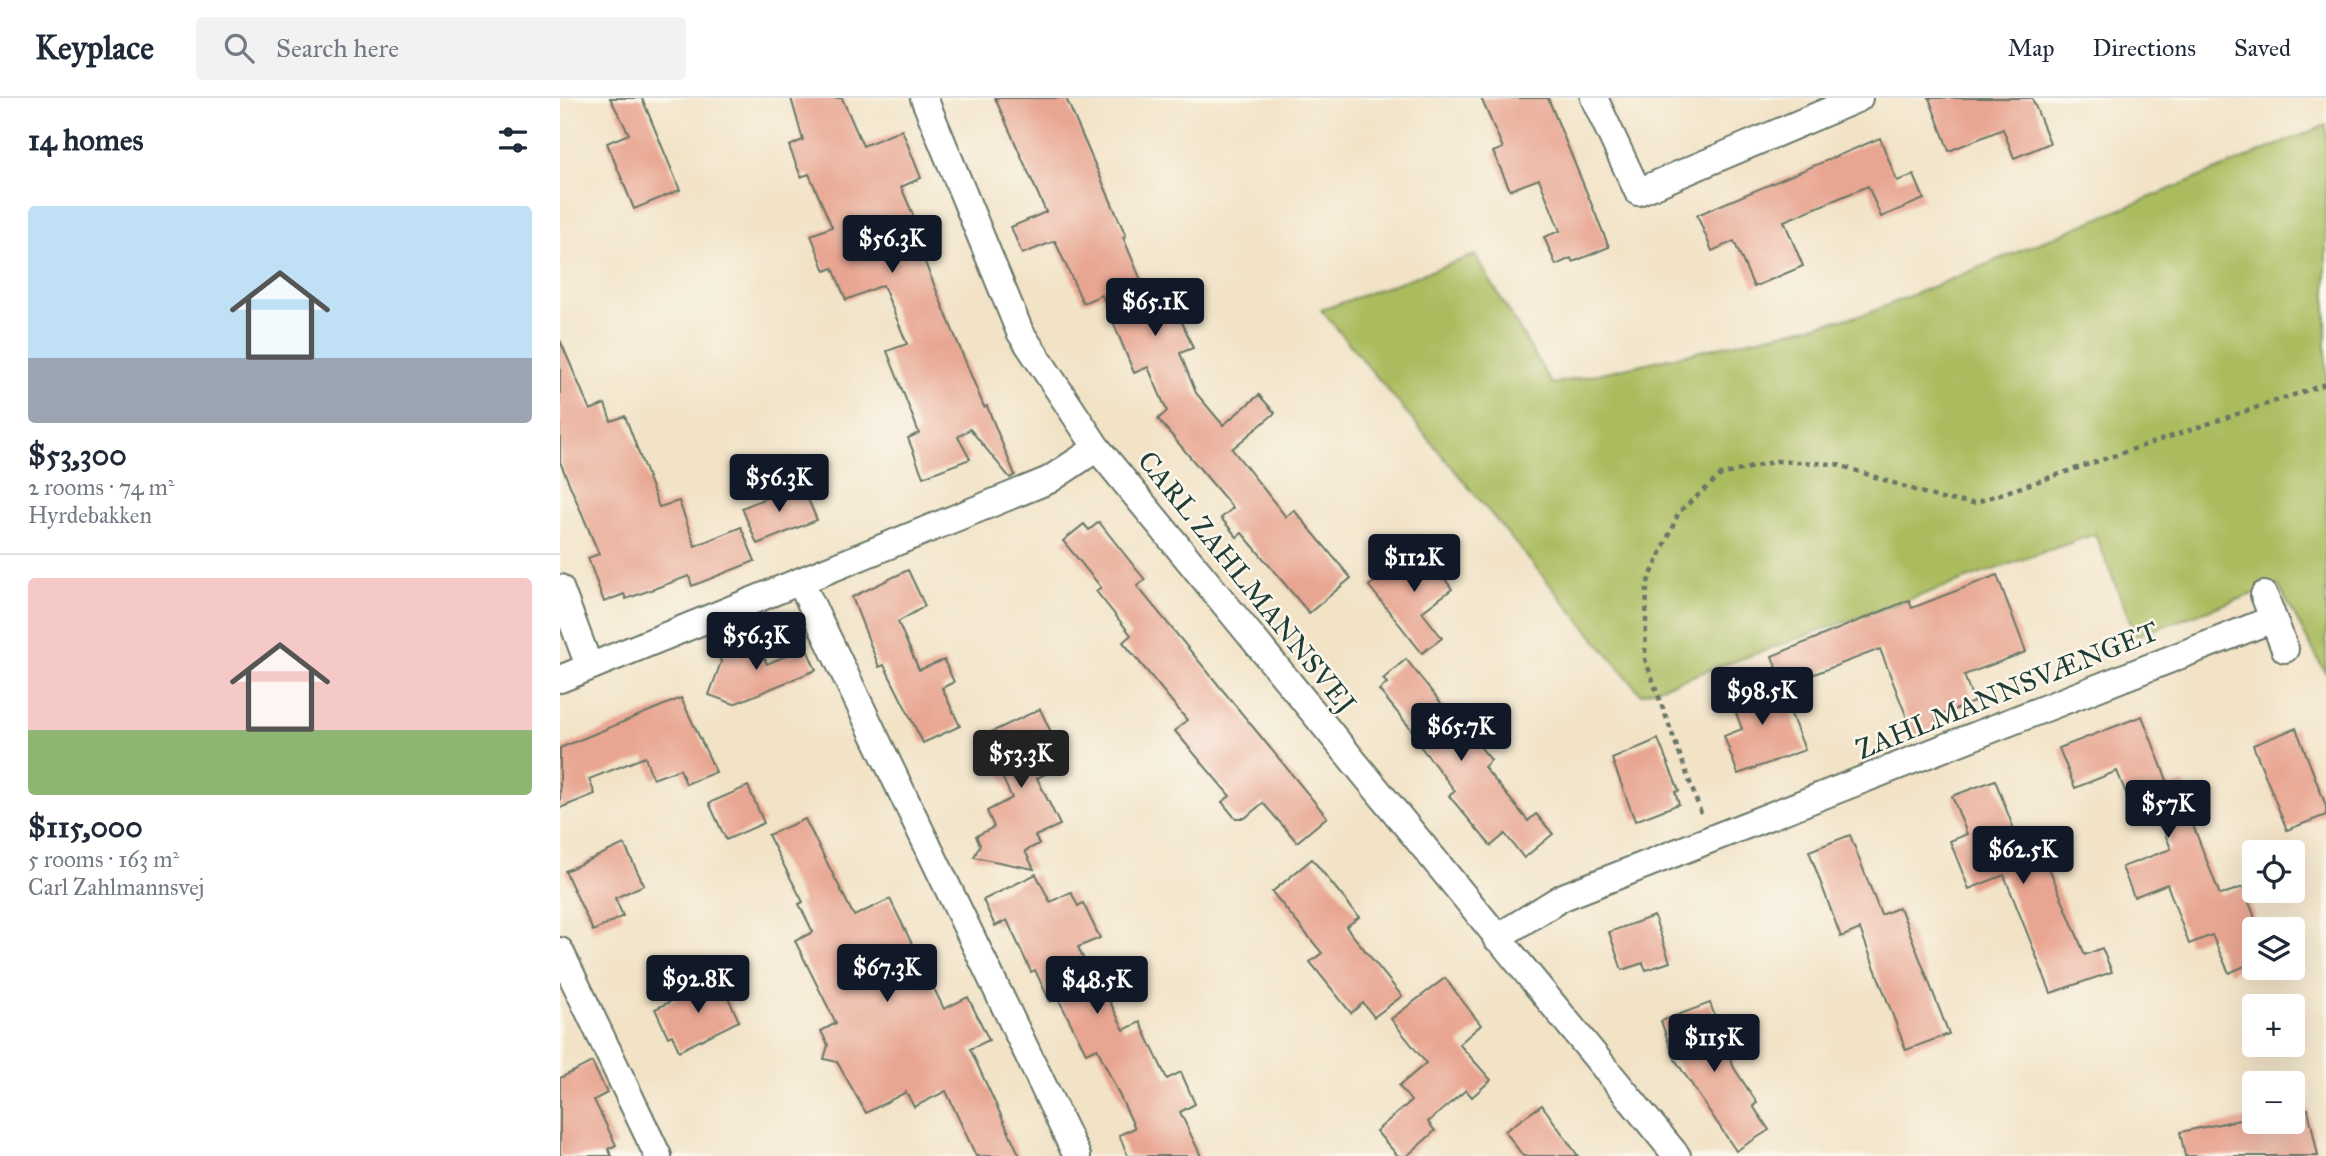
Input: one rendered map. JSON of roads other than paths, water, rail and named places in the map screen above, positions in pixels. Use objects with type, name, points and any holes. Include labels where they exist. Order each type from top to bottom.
[{"type":"street","name":"CARL ZAHLMANNSVEJ","points":[[924,98],[1020,332],[1097,448],[1677,1156]]},
{"type":"street","points":[[1594,98],[1638,192],[1858,98]]},
{"type":"street","points":[[560,679],[802,583],[1049,480],[1097,448]]},
{"type":"street","points":[[802,583],[1077,1156]]},
{"type":"street","points":[[560,588],[589,666]]},
{"type":"street","name":"ZAHLMANNSVÆNGET","points":[[1496,938],[1563,897],[1711,840],[2269,607],[2285,649]]},
{"type":"street","points":[[560,951],[658,1156]]}]
